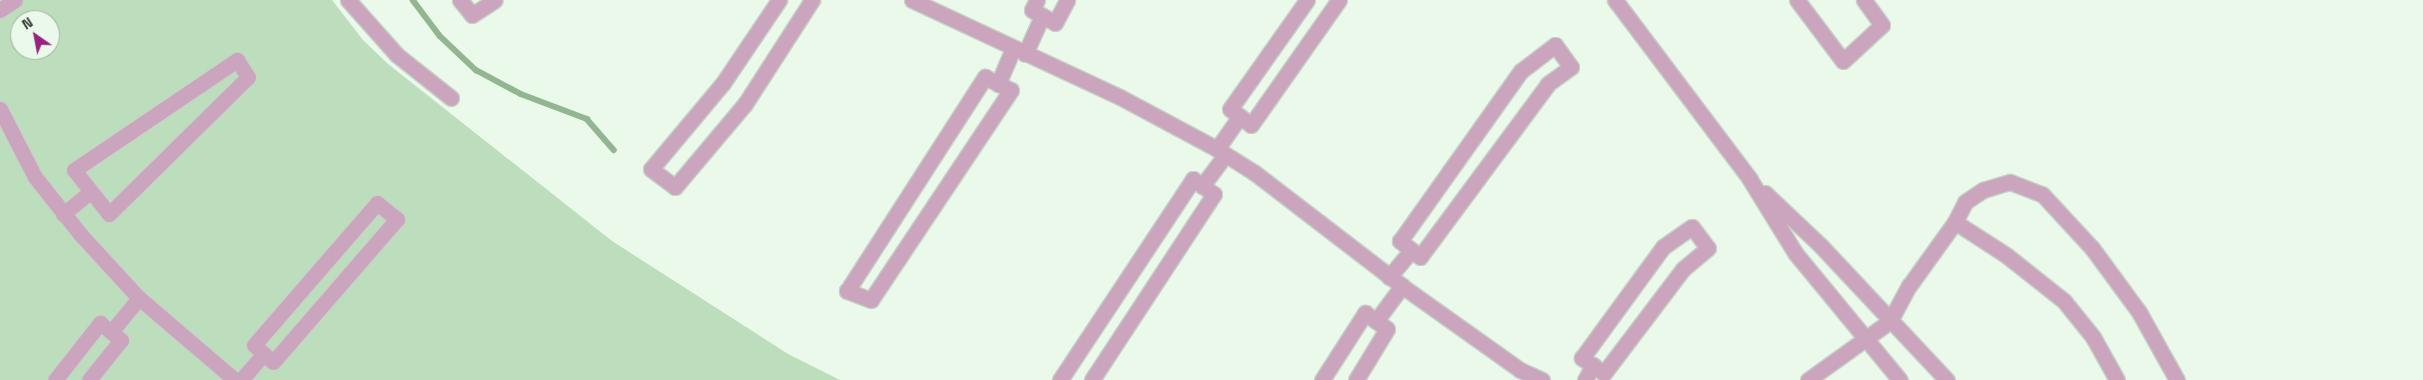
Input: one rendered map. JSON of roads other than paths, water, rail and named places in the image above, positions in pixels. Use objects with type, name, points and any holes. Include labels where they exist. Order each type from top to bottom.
[{"type":"street","points":[[0,10],[15,0]]},
{"type":"street","points":[[348,0],[397,55],[450,98]]},
{"type":"street","points":[[460,0],[472,14],[495,0]]},
{"type":"street","points":[[779,0],[723,83],[652,169],[675,187],[745,104],[812,0]]},
{"type":"street","points":[[912,0],[1019,52],[1120,97],[1221,152],[1389,277],[1520,370],[1542,380]]},
{"type":"street","points":[[1037,0],[1032,10],[1055,23],[1067,0]]},
{"type":"street","points":[[1307,0],[1230,109],[1251,125],[1339,0]]},
{"type":"street","points":[[1615,0],[1749,178],[1796,254],[1900,380]]},
{"type":"street","points":[[1797,0],[1842,60],[1882,24],[1864,0]]},
{"type":"street","points":[[998,84],[1042,16]]},
{"type":"street","points":[[1555,45],[1570,67],[1548,84],[1420,257],[1412,250],[1400,241],[1521,71],[1555,45]]},
{"type":"street","points":[[237,60],[248,77],[109,214],[90,192],[74,170],[237,60]]},
{"type":"street","points":[[985,77],[998,84],[1011,90],[871,300],[847,291],[985,77]]},
{"type":"street","points":[[0,109],[6,140],[63,214],[139,298],[235,380]]},
{"type":"street","points":[[1202,186],[1240,116]]},
{"type":"street","points":[[1749,178],[1821,246],[1947,380]]},
{"type":"street","points":[[1060,380],[1193,179],[1214,194],[1092,380]]},
{"type":"street","points":[[1808,380],[1890,321],[1909,286],[1955,222],[1965,202],[1983,190],[2010,182],[2042,194],[2092,248],[2139,312],[2177,380]]},
{"type":"street","points":[[63,214],[90,192]]},
{"type":"street","points":[[377,203],[397,219],[273,362],[264,354],[254,345],[377,203]]},
{"type":"street","points":[[1955,222],[2006,255],[2064,301],[2093,338],[2117,380]]},
{"type":"street","points":[[1692,227],[1708,248],[1683,269],[1604,373],[1593,365],[1582,358],[1663,247],[1692,227]]},
{"type":"street","points":[[1389,277],[1412,250]]},
{"type":"street","points":[[1376,320],[1402,286]]},
{"type":"street","points":[[111,332],[139,298]]},
{"type":"street","points":[[1322,380],[1365,313],[1387,329],[1356,380]]},
{"type":"street","points":[[55,380],[100,324],[121,340],[89,380]]},
{"type":"street","points":[[241,380],[264,354]]},
{"type":"street","points":[[1585,380],[1593,365]]},
{"type":"waterway","points":[[413,0],[440,36],[476,70],[521,94],[587,119],[614,150]]}]
